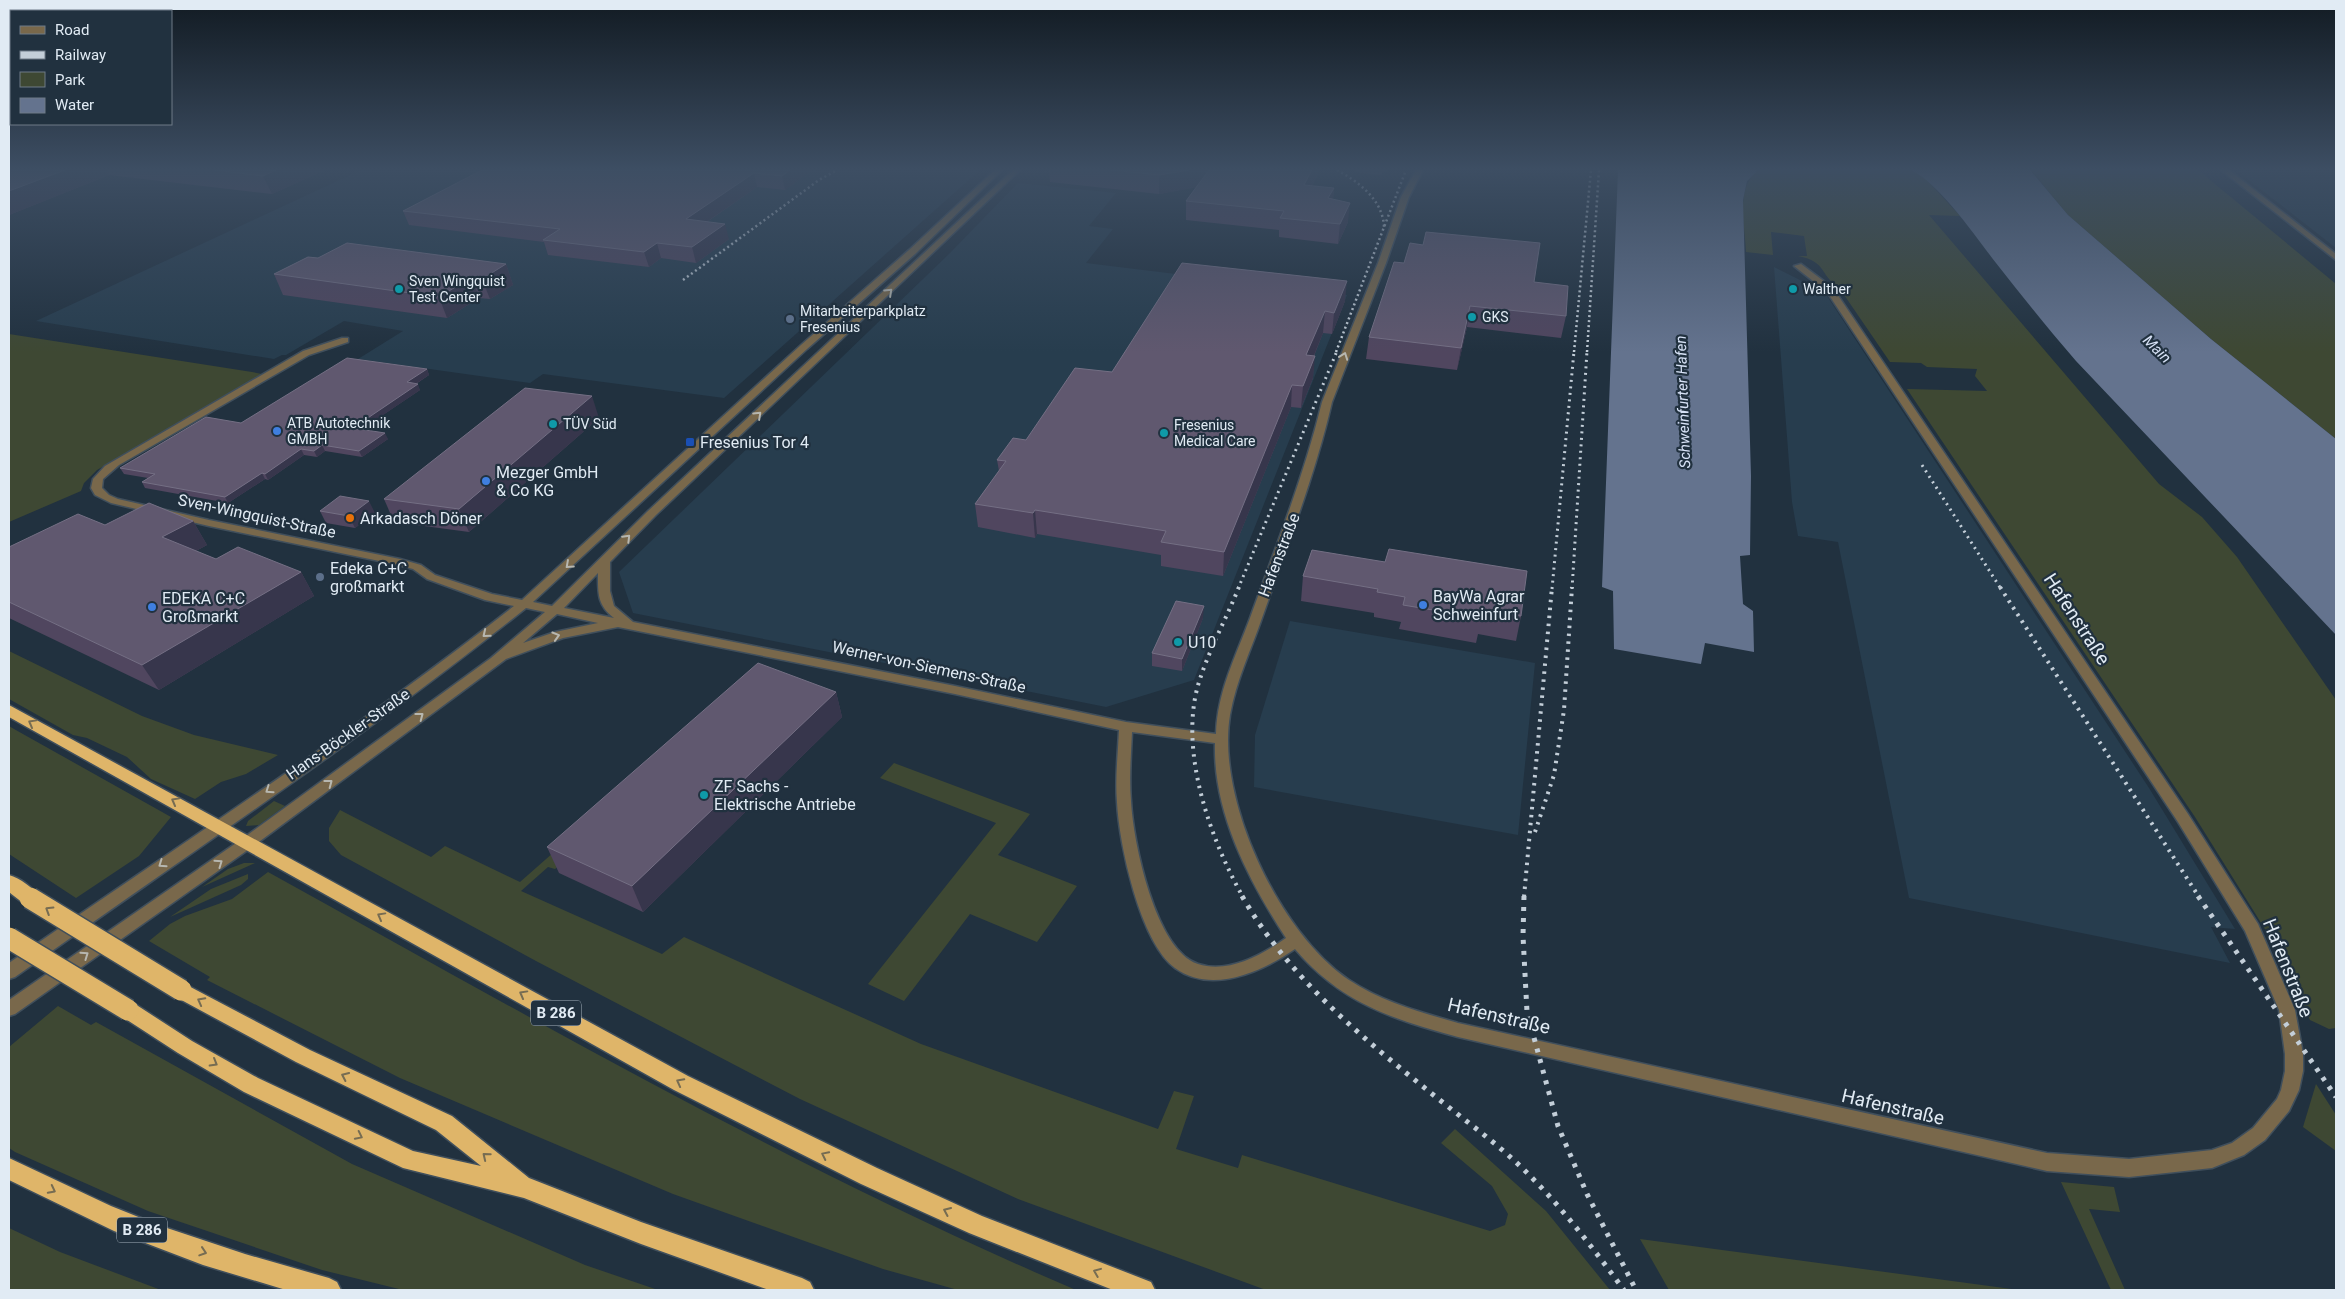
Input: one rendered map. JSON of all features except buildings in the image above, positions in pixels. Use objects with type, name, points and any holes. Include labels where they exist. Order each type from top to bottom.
[{"type":"highway","points":[[9,710],[216,826]]},
{"type":"highway","name":"B 286","points":[[216,826],[681,1083],[869,1176],[977,1225],[1142,1290]]},
{"type":"highway","points":[[9,882],[30,898],[180,990],[303,1056],[444,1123],[524,1187]]},
{"type":"highway","points":[[9,938],[186,1047],[252,1085],[411,1161],[524,1187],[650,1236],[802,1290]]},
{"type":"highway","name":"B 286","points":[[9,1169],[73,1200],[161,1238],[282,1278],[329,1290]]},
{"type":"street","name":"Hans-Böckler-Straße","points":[[9,972],[397,700],[466,650],[524,604],[804,347],[935,231]]},
{"type":"street","name":"Hans-Böckler-Straße","points":[[13,1006],[247,843],[494,661],[555,610],[692,476],[954,231]]},
{"type":"street","name":"Hafenstraße","points":[[1393,231],[1327,402],[1324,422],[1299,501],[1232,683],[1224,717],[1222,739],[1226,778],[1234,814],[1246,851],[1269,900],[1296,940],[1320,967],[1341,984],[1392,1010],[1458,1030],[2047,1162],[2129,1168],[2212,1159],[2238,1148],[2260,1134],[2274,1118],[2290,1090],[2294,1054],[2286,1010],[2252,929],[2123,726],[1830,290],[1798,266]]},
{"type":"street","points":[[2301,231],[2336,258]]},
{"type":"street","name":"Sven-Wingquist-Straße","points":[[345,340],[306,353],[115,463],[100,478],[96,485],[96,491],[100,496],[114,501],[209,523],[396,561],[417,567],[430,577],[490,597],[524,604]]},
{"type":"street","points":[[804,347],[827,349]]},
{"type":"street","points":[[668,472],[692,476]]},
{"type":"street","name":"Werner-von-Siemens-Straße","points":[[604,562],[604,591],[608,608],[630,625]]},
{"type":"street","name":"Werner-von-Siemens-Straße","points":[[524,604],[955,690],[1126,727],[1222,739]]},
{"type":"street","name":"Hans-Böckler-Straße","points":[[494,661],[534,643],[578,629],[630,625]]},
{"type":"street","points":[[1126,727],[1123,786],[1135,875],[1153,924],[1169,952],[1183,965],[1189,967],[1202,971],[1232,972],[1261,962],[1296,940]]},
{"type":"shaded area","points":[[231,231],[912,231],[724,398],[543,374],[530,383],[358,359],[403,331],[344,321],[286,355],[274,359],[36,321]]},
{"type":"shaded area","points":[[972,231],[1112,231],[1086,263],[1347,295],[1194,680],[1106,707],[633,613],[619,572]]},
{"type":"shaded area","points":[[2314,231],[2336,231],[2336,248]]},
{"type":"shaded area","name":"Walther","points":[[1774,267],[1820,290],[1827,296],[2149,788],[2235,929],[2211,927],[2230,963],[1909,898],[1838,542],[1798,536],[1792,502]]},
{"type":"shaded area","points":[[1290,621],[1535,663],[1518,835],[1254,787],[1255,735]]},
{"type":"green space","points":[[1744,231],[1942,231],[2159,484],[2202,517],[2237,557],[2336,700],[2336,1028],[2329,1029],[2310,1020],[2273,942],[2195,817],[1907,389],[1987,391],[1975,376],[1977,369],[1927,367],[1921,363],[1890,362],[1838,286],[1828,278],[1819,265],[1798,256],[1807,256],[1804,236],[1771,232],[1773,255],[1746,252]]},
{"type":"green space","points":[[2086,231],[2271,231],[2336,284],[2336,439],[2211,339]]},
{"type":"green space","points":[[9,334],[262,374],[97,470],[84,483],[81,491],[9,522]]},
{"type":"green space","points":[[9,651],[142,716],[194,735],[278,755],[246,774],[221,782],[195,799],[151,779],[127,757],[87,738],[73,735],[9,699]]},
{"type":"green space","points":[[9,726],[171,817],[139,856],[76,898],[9,854]]},
{"type":"green space","points":[[671,749],[683,754],[555,869],[548,867],[521,891],[662,954],[684,937],[921,1044],[1158,1129],[1174,1091],[1194,1096],[1176,1149],[1238,1168],[1242,1155],[1490,1231],[1505,1225],[1508,1214],[1492,1186],[1441,1143],[1455,1129],[1546,1211],[1610,1290],[1266,1290],[1018,1199],[800,1099],[536,961],[341,855],[329,841],[329,828],[340,810],[431,857],[445,846],[520,882]]},
{"type":"green space","points":[[894,763],[1030,814],[998,855],[1077,886],[1037,942],[970,914],[904,1001],[868,984],[996,823],[880,778]]},
{"type":"green space","points":[[274,801],[285,806],[259,825],[246,826],[248,821]]},
{"type":"green space","points":[[244,863],[255,863],[202,887],[228,869]]},
{"type":"green space","points":[[268,872],[667,1092],[869,1195],[972,1244],[1076,1290],[958,1290],[883,1269],[673,1194],[400,1078],[207,980],[210,977],[149,941],[170,924],[185,916],[232,899]]},
{"type":"green space","points":[[248,874],[248,879],[241,885],[170,917],[211,889]]},
{"type":"green space","points":[[58,1006],[91,1025],[96,1022],[352,1164],[585,1265],[658,1290],[403,1290],[322,1270],[148,1211],[15,1152],[9,1148],[9,1047]]},
{"type":"green space","points":[[2316,1084],[2336,1115],[2336,1151],[2303,1127]]},
{"type":"green space","points":[[2061,1182],[2114,1187],[2120,1212],[2089,1209],[2125,1290],[2111,1290]]},
{"type":"green space","points":[[9,1228],[60,1252],[161,1290],[9,1290]]},
{"type":"green space","points":[[1640,1239],[2019,1290],[1669,1290]]},
{"type":"water","name":"Schweinfurter Hafen","points":[[1616,231],[1744,231],[1751,476],[1750,555],[1740,556],[1743,604],[1753,611],[1754,652],[1705,643],[1701,664],[1614,649],[1613,591],[1602,587]]},
{"type":"water","name":"Main","points":[[1971,231],[2086,231],[2211,339],[2336,439],[2336,635],[2076,361]]},
{"type":"railway","points":[[683,280],[750,231]]},
{"type":"railway","points":[[1336,352],[1383,231]]},
{"type":"railway","points":[[1574,352],[1585,231]]},
{"type":"railway","points":[[1587,352],[1595,231]]},
{"type":"railway","points":[[1238,589],[1337,351]]},
{"type":"railway","points":[[1552,589],[1574,351]]},
{"type":"railway","points":[[1572,589],[1587,351]]},
{"type":"railway","points":[[1922,465],[2001,589]]},
{"type":"railway","points":[[1239,587],[1199,682],[1194,708],[1192,736],[1195,764],[1209,821],[1219,848],[1243,897]]},
{"type":"railway","points":[[1524,897],[1552,587]]},
{"type":"railway","points":[[1535,832],[1554,775],[1564,710],[1572,587]]},
{"type":"railway","points":[[2000,587],[2199,897]]},
{"type":"railway","points":[[1242,896],[1261,926],[1283,955],[1331,1008],[1520,1166],[1562,1210],[1624,1290]]},
{"type":"railway","points":[[1524,896],[1523,936],[1527,1012],[1558,1126],[1587,1194],[1636,1290]]},
{"type":"railway","points":[[2198,896],[2336,1097]]},
{"type":"place","name":"Sven Wingquist Test Center","points":[[399,289]]},
{"type":"place","name":"Walther","points":[[1793,289]]},
{"type":"place","name":"GKS","points":[[1472,317]]},
{"type":"place","name":"Mitarbeiterparkplatz Fresenius","points":[[790,319]]},
{"type":"place","name":"TÜV Süd","points":[[553,424]]},
{"type":"place","name":"ATB Autotechnik GMBH","points":[[277,431]]},
{"type":"place","name":"Fresenius Medical Care","points":[[1164,433]]},
{"type":"place","name":"Fresenius Tor 4","points":[[690,442]]},
{"type":"place","name":"Mezger GmbH & Co KG","points":[[486,481]]},
{"type":"place","name":"Arkadasch Döner","points":[[350,518]]},
{"type":"place","name":"Edeka C+C großmarkt","points":[[320,577]]},
{"type":"place","name":"BayWa Agrar Schweinfurt","points":[[1423,605]]},
{"type":"place","name":"EDEKA C+C Großmarkt","points":[[152,607]]},
{"type":"place","name":"U10","points":[[1178,642]]},
{"type":"place","name":"ZF Sachs - Elektrische Antriebe","points":[[704,795]]}]
